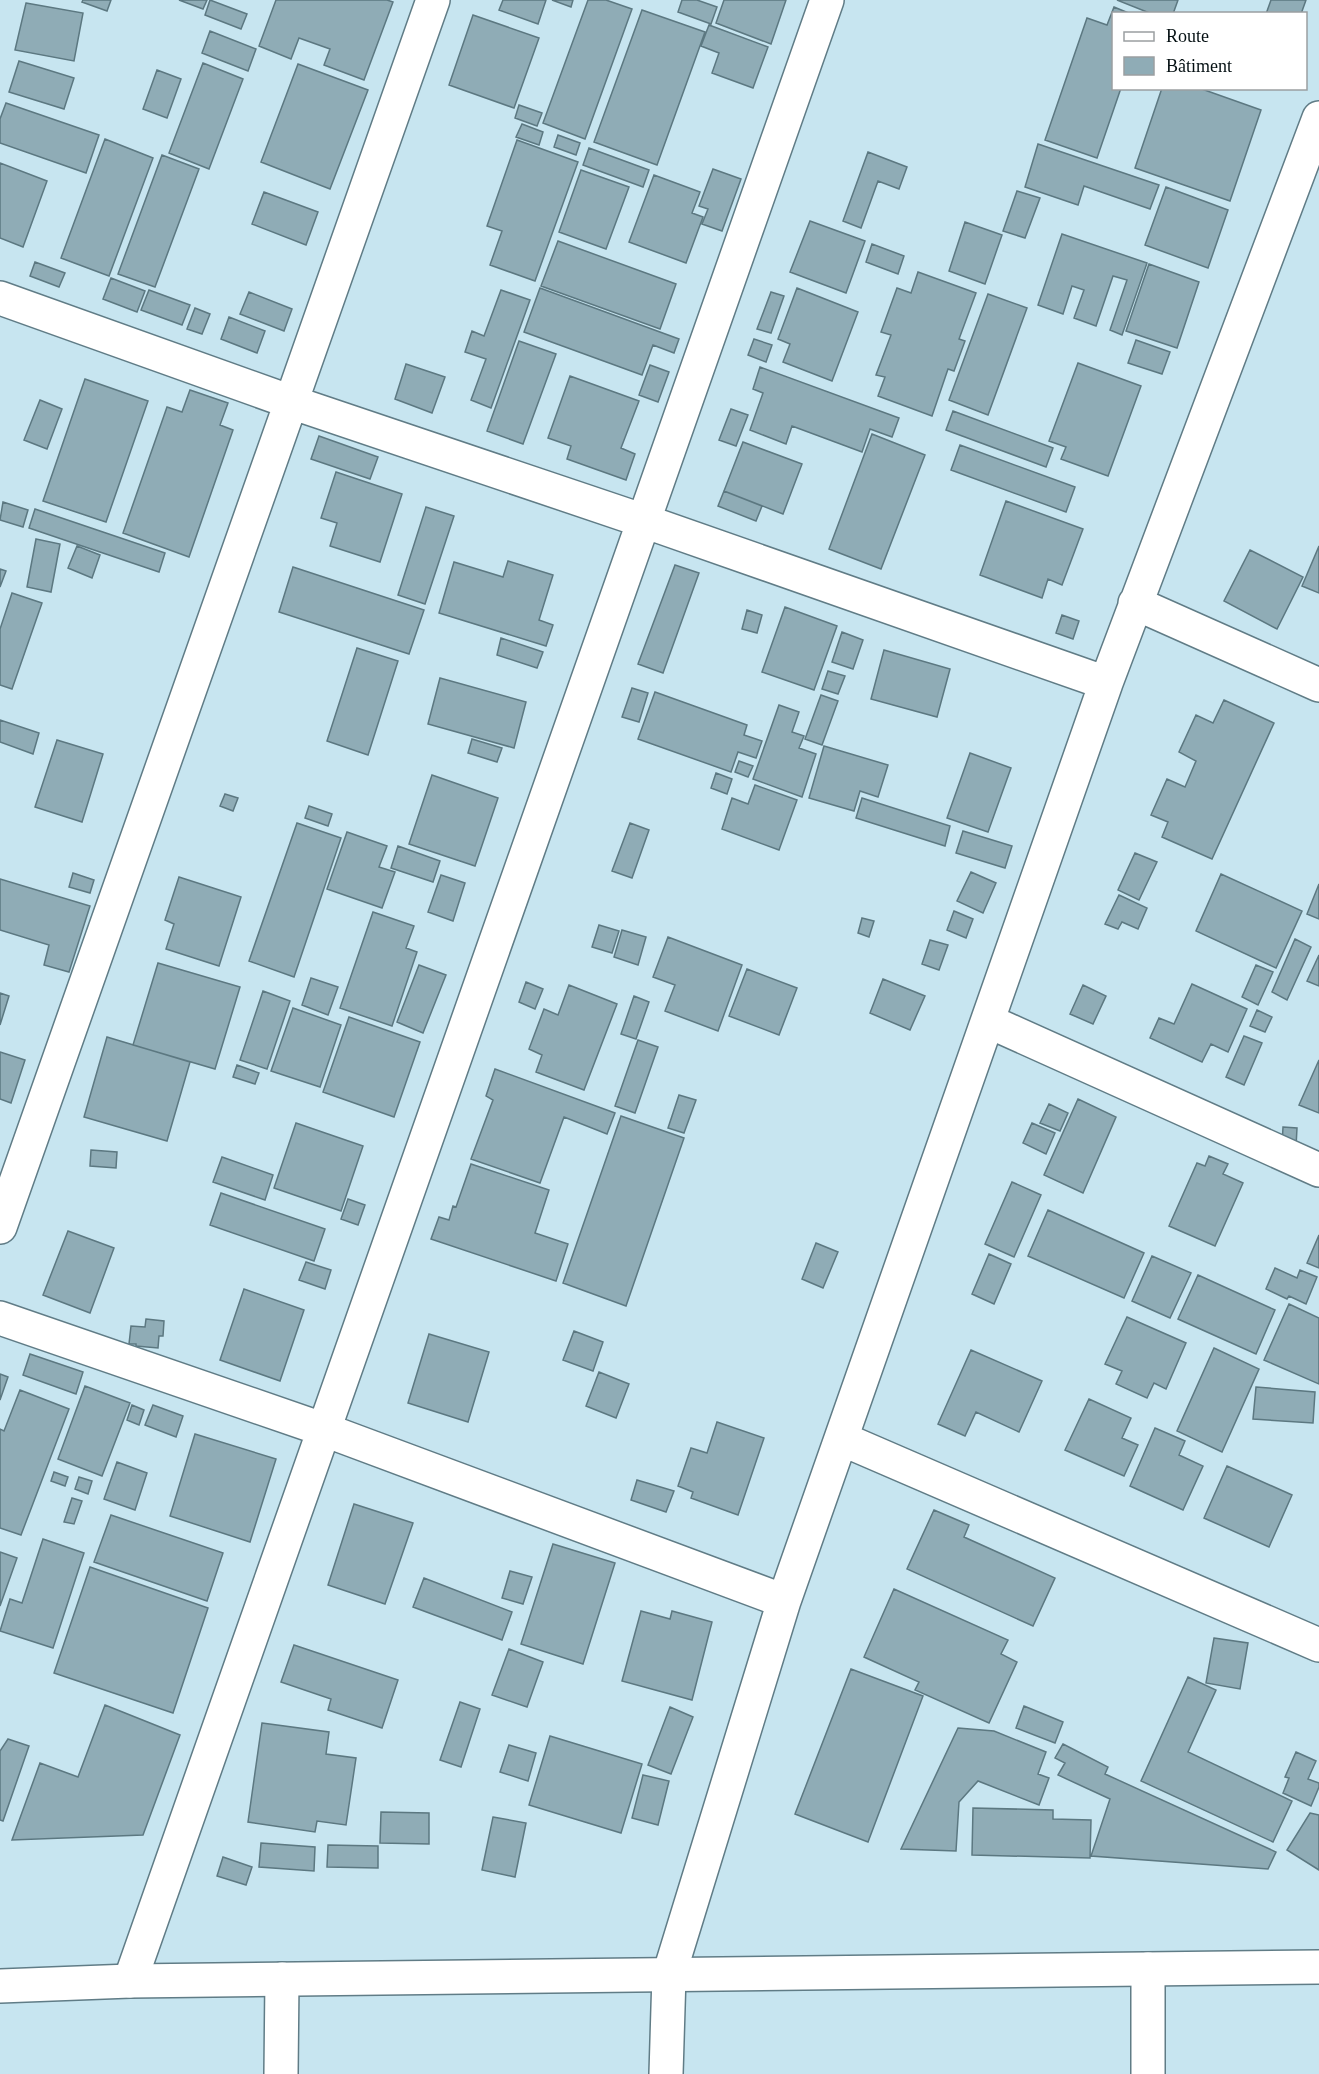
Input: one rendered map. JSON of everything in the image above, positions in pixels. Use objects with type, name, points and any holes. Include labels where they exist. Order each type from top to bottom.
[{"type":"street","points":[[0,1227],[433,0]]},
{"type":"street","points":[[130,1982],[827,0]]},
{"type":"street","points":[[666,2074],[669,1975],[784,1601],[1106,683],[1319,118]]},
{"type":"street","points":[[0,298],[291,402],[644,521],[1106,683]]},
{"type":"street","points":[[1136,603],[1319,685]]},
{"type":"street","points":[[988,1021],[1319,1170]]},
{"type":"street","points":[[0,1318],[325,1430],[784,1601]]},
{"type":"street","points":[[842,1439],[1319,1645]]},
{"type":"street","points":[[0,1986],[282,1979],[1319,1967]]},
{"type":"street","points":[[1148,1969],[1148,2074]]},
{"type":"street","points":[[281,2074],[282,1979]]},
{"type":"building","points":[[83,0],[111,0],[107,11],[82,2]]},
{"type":"building","points":[[179,0],[207,0],[203,9]]},
{"type":"building","points":[[210,0],[247,14],[241,29],[205,15]]},
{"type":"building","points":[[276,0],[387,0],[393,2],[364,80],[324,65],[330,49],[299,38],[291,59],[259,46]]},
{"type":"building","points":[[503,0],[546,0],[538,24],[499,10]]},
{"type":"building","points":[[552,0],[573,0],[571,7]]},
{"type":"building","points":[[588,0],[606,0],[632,9],[585,139],[543,123]]},
{"type":"building","points":[[682,0],[697,0],[717,7],[711,24],[678,12]]},
{"type":"building","points":[[724,0],[786,0],[771,44],[716,23]]},
{"type":"building","points":[[1117,0],[1178,0],[1174,12],[1147,12]]},
{"type":"building","points":[[1271,0],[1306,0],[1302,12],[1267,12]]},
{"type":"building","points":[[26,3],[83,13],[74,61],[15,50]]},
{"type":"building","points":[[1114,7],[1126,12],[1112,12]]},
{"type":"building","points":[[642,10],[705,32],[657,165],[594,142]]},
{"type":"building","points":[[1112,12],[1112,90],[1120,90],[1097,158],[1045,140],[1087,18],[1107,25]]},
{"type":"building","points":[[473,15],[539,38],[514,108],[449,85]]},
{"type":"building","points":[[709,25],[768,47],[753,88],[712,73],[719,53],[701,46]]},
{"type":"building","points":[[210,31],[256,49],[248,71],[202,53]]},
{"type":"building","points":[[19,61],[74,78],[64,109],[9,92]]},
{"type":"building","points":[[203,63],[243,79],[209,169],[169,153]]},
{"type":"building","points":[[298,64],[368,90],[330,189],[261,162]]},
{"type":"building","points":[[157,70],[181,79],[167,118],[143,109]]},
{"type":"building","points":[[1161,90],[1205,90],[1261,110],[1230,201],[1135,168]]},
{"type":"building","points":[[6,103],[99,135],[86,173],[0,143],[0,119]]},
{"type":"building","points":[[519,105],[542,113],[537,126],[515,118]]},
{"type":"building","points":[[522,124],[543,132],[539,145],[516,137]]},
{"type":"building","points":[[558,135],[580,143],[576,155],[554,147]]},
{"type":"building","points":[[105,139],[153,158],[109,276],[61,258]]},
{"type":"building","points":[[517,140],[578,162],[535,281],[490,265],[502,231],[487,226]]},
{"type":"building","points":[[1038,144],[1159,185],[1150,209],[1084,186],[1078,205],[1025,187]]},
{"type":"building","points":[[589,148],[649,170],[643,187],[583,165]]},
{"type":"building","points":[[868,152],[907,167],[899,189],[878,181],[861,228],[843,221]]},
{"type":"building","points":[[162,155],[199,169],[155,287],[118,274]]},
{"type":"building","points":[[0,163],[47,181],[23,247],[0,238]]},
{"type":"building","points":[[713,169],[741,179],[722,231],[702,224],[708,209],[699,206]]},
{"type":"building","points":[[581,170],[629,187],[606,249],[559,232]]},
{"type":"building","points":[[654,175],[700,192],[692,213],[703,217],[686,263],[629,242]]},
{"type":"building","points":[[1166,187],[1228,210],[1208,268],[1145,245]]},
{"type":"building","points":[[1017,191],[1040,198],[1025,238],[1003,231]]},
{"type":"building","points":[[264,192],[318,212],[306,245],[252,224]]},
{"type":"building","points":[[810,221],[865,241],[846,293],[790,272]]},
{"type":"building","points":[[965,222],[1002,235],[985,284],[949,271]]},
{"type":"building","points":[[1062,234],[1147,263],[1122,335],[1110,330],[1127,280],[1113,276],[1096,326],[1074,318],[1084,290],[1072,286],[1063,314],[1038,305]]},
{"type":"building","points":[[558,241],[676,284],[660,329],[541,286]]},
{"type":"building","points":[[872,244],[904,256],[898,274],[866,262]]},
{"type":"building","points":[[35,262],[65,273],[59,287],[30,276]]},
{"type":"building","points":[[1149,264],[1199,282],[1177,348],[1126,331]]},
{"type":"building","points":[[918,272],[976,293],[959,339],[965,341],[954,371],[948,369],[932,416],[878,396],[885,377],[876,375],[891,335],[881,332],[897,288],[911,293]]},
{"type":"building","points":[[111,278],[145,291],[137,312],[103,299]]},
{"type":"building","points":[[540,288],[679,339],[674,353],[653,345],[642,375],[524,332]]},
{"type":"building","points":[[797,288],[858,312],[832,381],[783,362],[790,344],[778,339]]},
{"type":"building","points":[[149,290],[190,305],[182,325],[141,310]]},
{"type":"building","points":[[501,290],[530,300],[491,408],[471,400],[486,359],[465,352],[472,331],[484,336]]},
{"type":"building","points":[[249,292],[292,309],[284,331],[240,314]]},
{"type":"building","points":[[771,292],[784,296],[771,333],[757,329]]},
{"type":"building","points":[[988,294],[1027,308],[988,415],[949,400]]},
{"type":"building","points":[[195,308],[210,314],[202,334],[187,329]]},
{"type":"building","points":[[229,317],[265,331],[257,353],[221,339]]},
{"type":"building","points":[[754,339],[772,345],[766,362],[748,355]]},
{"type":"building","points":[[1136,340],[1170,352],[1162,374],[1128,363]]},
{"type":"building","points":[[519,341],[556,354],[523,444],[487,431]]},
{"type":"building","points":[[1078,363],[1141,386],[1108,476],[1061,459],[1066,447],[1049,441]]},
{"type":"building","points":[[406,364],[445,377],[432,413],[395,399]]},
{"type":"building","points":[[650,365],[669,372],[658,402],[639,395]]},
{"type":"building","points":[[760,367],[899,418],[892,437],[870,429],[862,452],[792,426],[786,444],[750,430],[763,393],[753,389]]},
{"type":"building","points":[[570,376],[639,401],[621,448],[635,454],[626,480],[567,459],[571,446],[548,438]]},
{"type":"building","points":[[85,379],[148,401],[106,522],[43,501]]},
{"type":"building","points":[[190,390],[228,403],[220,425],[233,430],[189,557],[123,533],[167,407],[182,412]]},
{"type":"building","points":[[40,400],[62,409],[47,449],[24,440]]},
{"type":"building","points":[[731,409],[748,415],[736,446],[719,440]]},
{"type":"building","points":[[953,411],[1053,448],[1046,467],[946,430]]},
{"type":"building","points":[[872,434],[925,455],[881,569],[829,549]]},
{"type":"building","points":[[319,436],[378,457],[370,479],[311,459]]},
{"type":"building","points":[[743,442],[802,464],[783,514],[724,491]]},
{"type":"building","points":[[960,445],[1075,487],[1066,512],[951,470]]},
{"type":"building","points":[[336,472],[402,494],[380,562],[330,546],[337,523],[321,518]]},
{"type":"building","points":[[724,491],[762,506],[756,521],[718,506]]},
{"type":"building","points":[[1006,501],[1083,529],[1062,585],[1048,579],[1042,598],[980,575]]},
{"type":"building","points":[[3,502],[28,510],[23,527],[0,520]]},
{"type":"building","points":[[426,507],[454,516],[425,604],[398,595]]},
{"type":"building","points":[[35,509],[165,553],[159,572],[29,528]]},
{"type":"building","points":[[36,539],[60,544],[51,592],[27,587]]},
{"type":"building","points":[[77,546],[100,555],[92,578],[68,568]]},
{"type":"building","points":[[1319,546],[1319,593],[1302,586]]},
{"type":"building","points":[[1250,550],[1303,577],[1277,629],[1224,601]]},
{"type":"building","points":[[508,561],[553,575],[539,620],[553,625],[546,646],[439,613],[454,562],[503,577]]},
{"type":"building","points":[[675,565],[699,573],[663,673],[638,664]]},
{"type":"building","points":[[293,567],[424,610],[409,654],[279,612]]},
{"type":"building","points":[[0,569],[6,571],[0,587]]},
{"type":"building","points":[[12,593],[42,603],[12,689],[0,685],[0,629]]},
{"type":"building","points":[[785,607],[837,626],[814,690],[762,672]]},
{"type":"building","points":[[747,610],[762,615],[757,633],[742,629]]},
{"type":"building","points":[[1062,615],[1079,621],[1073,639],[1056,633]]},
{"type":"building","points":[[842,632],[863,640],[853,669],[832,662]]},
{"type":"building","points":[[501,638],[543,652],[537,668],[497,655]]},
{"type":"building","points":[[357,648],[398,661],[368,755],[327,741]]},
{"type":"building","points":[[884,650],[950,669],[937,717],[871,699]]},
{"type":"building","points":[[828,671],[845,676],[838,694],[822,689]]},
{"type":"building","points":[[440,678],[526,702],[514,748],[428,724]]},
{"type":"building","points":[[632,688],[648,693],[639,722],[622,717]]},
{"type":"building","points":[[655,692],[747,725],[744,735],[762,741],[756,758],[738,752],[731,772],[638,739]]},
{"type":"building","points":[[821,695],[838,701],[822,745],[805,739]]},
{"type":"building","points":[[1224,700],[1274,723],[1212,859],[1162,837],[1168,822],[1151,815],[1167,779],[1185,787],[1196,761],[1179,752],[1196,715],[1213,723]]},
{"type":"building","points":[[779,705],[799,712],[792,732],[804,736],[799,748],[816,754],[802,797],[753,779]]},
{"type":"building","points":[[0,720],[39,733],[33,754],[0,742]]},
{"type":"building","points":[[472,739],[502,748],[497,762],[468,753]]},
{"type":"building","points":[[57,740],[103,754],[82,822],[35,807]]},
{"type":"building","points":[[824,746],[888,765],[878,797],[860,791],[854,811],[809,798]]},
{"type":"building","points":[[970,753],[1011,768],[988,832],[947,818]]},
{"type":"building","points":[[739,761],[753,766],[748,777],[735,772]]},
{"type":"building","points":[[716,773],[732,779],[727,794],[711,788]]},
{"type":"building","points":[[432,775],[498,798],[475,866],[409,844]]},
{"type":"building","points":[[755,785],[797,800],[779,850],[722,829],[732,798],[748,804]]},
{"type":"building","points":[[225,794],[238,798],[233,811],[220,806]]},
{"type":"building","points":[[862,798],[950,826],[945,846],[856,818]]},
{"type":"building","points":[[309,806],[332,814],[328,826],[305,818]]},
{"type":"building","points":[[297,823],[341,838],[294,977],[249,961]]},
{"type":"building","points":[[630,823],[649,830],[632,878],[612,871]]},
{"type":"building","points":[[963,831],[1012,846],[1005,868],[956,853]]},
{"type":"building","points":[[347,832],[387,846],[379,867],[395,872],[382,908],[327,889]]},
{"type":"building","points":[[398,846],[440,861],[433,882],[391,868]]},
{"type":"building","points":[[1135,853],[1157,862],[1139,900],[1118,890]]},
{"type":"building","points":[[971,872],[996,883],[983,913],[957,901]]},
{"type":"building","points":[[73,873],[94,880],[90,893],[69,887]]},
{"type":"building","points":[[1221,874],[1302,911],[1276,968],[1196,931]]},
{"type":"building","points":[[441,875],[465,883],[453,921],[428,912]]},
{"type":"building","points":[[179,877],[241,897],[219,966],[166,949],[174,924],[165,920]]},
{"type":"building","points":[[0,879],[90,906],[69,972],[44,965],[49,945],[0,930]]},
{"type":"building","points":[[1319,884],[1319,919],[1307,914]]},
{"type":"building","points":[[1119,895],[1147,908],[1138,929],[1122,922],[1118,929],[1105,924]]},
{"type":"building","points":[[954,911],[973,919],[966,938],[947,930]]},
{"type":"building","points":[[373,912],[414,926],[406,948],[417,952],[392,1026],[340,1008]]},
{"type":"building","points":[[862,918],[874,921],[869,937],[858,933]]},
{"type":"building","points":[[599,925],[619,931],[612,953],[592,947]]},
{"type":"building","points":[[622,930],[646,937],[638,965],[614,957]]},
{"type":"building","points":[[668,937],[742,965],[718,1031],[665,1011],[675,985],[653,977]]},
{"type":"building","points":[[1295,939],[1311,947],[1287,1000],[1272,992]]},
{"type":"building","points":[[930,940],[948,945],[939,970],[922,964]]},
{"type":"building","points":[[1319,955],[1319,986],[1307,981]]},
{"type":"building","points":[[158,963],[240,987],[215,1069],[133,1045]]},
{"type":"building","points":[[419,965],[446,975],[423,1033],[397,1022]]},
{"type":"building","points":[[1256,965],[1273,972],[1258,1005],[1242,997]]},
{"type":"building","points":[[747,969],[797,988],[779,1035],[729,1016]]},
{"type":"building","points":[[311,978],[338,987],[328,1015],[302,1005]]},
{"type":"building","points":[[883,979],[925,996],[910,1030],[870,1013]]},
{"type":"building","points":[[526,982],[543,989],[535,1009],[519,1002]]},
{"type":"building","points":[[1192,984],[1247,1009],[1228,1052],[1211,1044],[1202,1062],[1150,1038],[1159,1018],[1174,1024]]},
{"type":"building","points":[[569,985],[617,1004],[584,1090],[536,1072],[542,1055],[529,1049],[544,1009],[558,1015]]},
{"type":"building","points":[[1083,985],[1106,996],[1093,1024],[1070,1014]]},
{"type":"building","points":[[263,991],[290,1001],[267,1069],[240,1060]]},
{"type":"building","points":[[0,993],[9,996],[0,1025]]},
{"type":"building","points":[[634,996],[649,1002],[636,1039],[621,1034]]},
{"type":"building","points":[[293,1008],[341,1025],[320,1087],[271,1071]]},
{"type":"building","points":[[1257,1010],[1272,1017],[1265,1032],[1250,1026]]},
{"type":"building","points":[[349,1017],[420,1042],[394,1117],[323,1092]]},
{"type":"building","points":[[1244,1036],[1262,1043],[1244,1085],[1226,1077]]},
{"type":"building","points":[[107,1037],[190,1062],[167,1141],[84,1117]]},
{"type":"building","points":[[638,1040],[658,1047],[635,1113],[615,1106]]},
{"type":"building","points":[[0,1052],[25,1060],[11,1103],[0,1099]]},
{"type":"building","points":[[1319,1060],[1319,1113],[1299,1105]]},
{"type":"building","points":[[237,1065],[259,1073],[255,1084],[233,1077]]},
{"type":"building","points":[[495,1069],[615,1113],[607,1134],[564,1117],[540,1183],[471,1159],[493,1100],[486,1096]]},
{"type":"building","points":[[679,1095],[696,1100],[684,1133],[668,1128]]},
{"type":"building","points":[[1078,1099],[1116,1117],[1083,1193],[1044,1175]]},
{"type":"building","points":[[1049,1104],[1068,1113],[1060,1131],[1040,1123]]},
{"type":"building","points":[[621,1116],[684,1138],[626,1306],[563,1283]]},
{"type":"building","points":[[296,1123],[363,1146],[341,1211],[274,1188]]},
{"type":"building","points":[[1032,1123],[1055,1133],[1046,1154],[1023,1143]]},
{"type":"building","points":[[1283,1127],[1297,1128],[1296,1147],[1282,1146]]},
{"type":"building","points":[[91,1150],[117,1152],[116,1168],[90,1166]]},
{"type":"building","points":[[1209,1156],[1228,1164],[1223,1174],[1243,1183],[1215,1246],[1169,1226],[1197,1163],[1205,1166]]},
{"type":"building","points":[[222,1157],[273,1175],[265,1200],[213,1182]]},
{"type":"building","points":[[471,1164],[549,1190],[535,1233],[568,1244],[556,1281],[431,1239],[439,1217],[449,1220],[453,1206],[456,1207]]},
{"type":"building","points":[[1012,1182],[1041,1195],[1014,1257],[985,1244]]},
{"type":"building","points":[[221,1193],[325,1229],[314,1261],[210,1225]]},
{"type":"building","points":[[348,1199],[365,1205],[358,1225],[341,1219]]},
{"type":"building","points":[[1048,1210],[1144,1253],[1124,1298],[1028,1256]]},
{"type":"building","points":[[68,1231],[114,1248],[90,1313],[43,1295]]},
{"type":"building","points":[[1319,1235],[1319,1268],[1307,1263]]},
{"type":"building","points":[[816,1243],[838,1252],[823,1288],[802,1279]]},
{"type":"building","points":[[989,1254],[1011,1264],[994,1304],[972,1294]]},
{"type":"building","points":[[1152,1256],[1191,1273],[1170,1318],[1132,1301]]},
{"type":"building","points":[[306,1262],[331,1270],[325,1289],[299,1280]]},
{"type":"building","points":[[1275,1268],[1297,1278],[1300,1270],[1317,1277],[1306,1304],[1289,1296],[1287,1299],[1266,1289]]},
{"type":"building","points":[[1198,1275],[1275,1310],[1256,1354],[1178,1319]]},
{"type":"building","points":[[244,1289],[304,1310],[280,1381],[220,1360]]},
{"type":"building","points":[[1289,1304],[1319,1318],[1319,1384],[1264,1360]]},
{"type":"building","points":[[1127,1317],[1186,1343],[1166,1389],[1154,1383],[1147,1398],[1116,1384],[1122,1371],[1105,1364]]},
{"type":"building","points":[[146,1319],[164,1321],[163,1336],[159,1336],[158,1348],[129,1344],[131,1326],[145,1327]]},
{"type":"building","points":[[574,1331],[603,1342],[593,1371],[563,1360]]},
{"type":"building","points":[[429,1334],[489,1352],[468,1422],[408,1403]]},
{"type":"building","points":[[1214,1348],[1259,1369],[1222,1452],[1177,1431]]},
{"type":"building","points":[[971,1350],[1042,1381],[1019,1432],[976,1412],[965,1436],[938,1424]]},
{"type":"building","points":[[30,1354],[83,1372],[76,1394],[23,1375]]},
{"type":"building","points":[[599,1372],[629,1384],[616,1418],[586,1406]]},
{"type":"building","points":[[0,1374],[8,1377],[0,1400]]},
{"type":"building","points":[[85,1386],[130,1403],[102,1476],[58,1459]]},
{"type":"building","points":[[1256,1387],[1315,1392],[1313,1423],[1253,1419]]},
{"type":"building","points":[[20,1390],[69,1409],[21,1535],[0,1528],[0,1429],[4,1431]]},
{"type":"building","points":[[1089,1399],[1131,1418],[1122,1438],[1138,1445],[1124,1476],[1065,1450]]},
{"type":"building","points":[[132,1405],[144,1410],[139,1425],[127,1420]]},
{"type":"building","points":[[153,1405],[183,1416],[176,1437],[145,1425]]},
{"type":"building","points":[[717,1422],[764,1438],[738,1515],[691,1498],[693,1492],[678,1486],[691,1448],[707,1453]]},
{"type":"building","points":[[1155,1428],[1185,1441],[1179,1455],[1203,1466],[1183,1510],[1130,1486]]},
{"type":"building","points":[[195,1434],[276,1459],[250,1542],[170,1516]]},
{"type":"building","points":[[117,1462],[147,1473],[135,1510],[104,1499]]},
{"type":"building","points":[[1227,1466],[1292,1495],[1269,1547],[1204,1518]]},
{"type":"building","points":[[54,1472],[68,1477],[65,1486],[51,1481]]},
{"type":"building","points":[[79,1477],[92,1481],[88,1494],[75,1489]]},
{"type":"building","points":[[637,1480],[674,1491],[666,1512],[631,1500]]},
{"type":"building","points":[[72,1498],[82,1501],[74,1524],[64,1522]]},
{"type":"building","points":[[354,1504],[413,1523],[385,1604],[328,1585]]},
{"type":"building","points":[[934,1510],[969,1525],[964,1537],[1055,1578],[1033,1626],[907,1569]]},
{"type":"building","points":[[111,1515],[223,1553],[207,1601],[94,1562]]},
{"type":"building","points":[[43,1539],[84,1553],[53,1648],[0,1631],[10,1599],[22,1603]]},
{"type":"building","points":[[553,1544],[615,1563],[583,1664],[521,1644]]},
{"type":"building","points":[[0,1552],[17,1558],[0,1606]]},
{"type":"building","points":[[90,1567],[208,1608],[173,1713],[54,1673]]},
{"type":"building","points":[[510,1571],[532,1577],[523,1604],[502,1598]]},
{"type":"building","points":[[424,1578],[512,1612],[502,1640],[413,1607]]},
{"type":"building","points":[[894,1589],[1008,1640],[1001,1654],[1017,1662],[989,1723],[915,1690],[919,1682],[864,1657]]},
{"type":"building","points":[[641,1611],[670,1619],[672,1611],[712,1622],[692,1700],[622,1681]]},
{"type":"building","points":[[1214,1638],[1248,1643],[1240,1689],[1206,1683]]},
{"type":"building","points":[[294,1645],[398,1680],[382,1728],[328,1710],[331,1699],[281,1682]]},
{"type":"building","points":[[509,1649],[543,1662],[527,1707],[492,1695]]},
{"type":"building","points":[[851,1669],[923,1696],[868,1842],[795,1814]]},
{"type":"building","points":[[1188,1677],[1216,1690],[1188,1752],[1292,1801],[1273,1842],[1141,1781]]},
{"type":"building","points":[[460,1702],[480,1709],[461,1767],[440,1760]]},
{"type":"building","points":[[105,1705],[180,1735],[143,1835],[12,1840],[40,1763],[78,1777]]},
{"type":"building","points":[[1024,1706],[1063,1722],[1055,1743],[1016,1728]]},
{"type":"building","points":[[670,1707],[693,1717],[671,1774],[648,1765]]},
{"type":"building","points":[[262,1723],[329,1732],[326,1754],[356,1758],[346,1825],[317,1821],[315,1832],[248,1822]]},
{"type":"building","points":[[958,1728],[994,1731],[1046,1752],[1038,1774],[1049,1778],[1039,1805],[978,1781],[959,1802],[956,1851],[901,1849]]},
{"type":"building","points":[[550,1736],[642,1764],[621,1833],[529,1805]]},
{"type":"building","points":[[8,1739],[29,1746],[3,1821],[0,1820],[0,1751]]},
{"type":"building","points":[[1063,1744],[1108,1767],[1105,1774],[1276,1852],[1268,1869],[1091,1856],[1110,1799],[1058,1775],[1065,1763],[1055,1758]]},
{"type":"building","points":[[509,1745],[536,1753],[528,1781],[500,1772]]},
{"type":"building","points":[[1296,1752],[1316,1761],[1308,1779],[1319,1783],[1311,1806],[1283,1793],[1289,1778],[1285,1777]]},
{"type":"building","points":[[643,1775],[669,1781],[658,1825],[632,1818]]},
{"type":"building","points":[[973,1808],[1053,1810],[1053,1819],[1091,1820],[1090,1858],[972,1855]]},
{"type":"building","points":[[381,1812],[429,1813],[429,1844],[380,1843]]},
{"type":"building","points":[[1310,1813],[1319,1815],[1319,1870],[1287,1850]]},
{"type":"building","points":[[493,1817],[526,1823],[515,1877],[482,1870]]},
{"type":"building","points":[[261,1843],[315,1847],[314,1871],[259,1867]]},
{"type":"building","points":[[328,1845],[378,1846],[378,1868],[327,1867]]},
{"type":"building","points":[[223,1857],[252,1867],[246,1885],[217,1876]]}]
